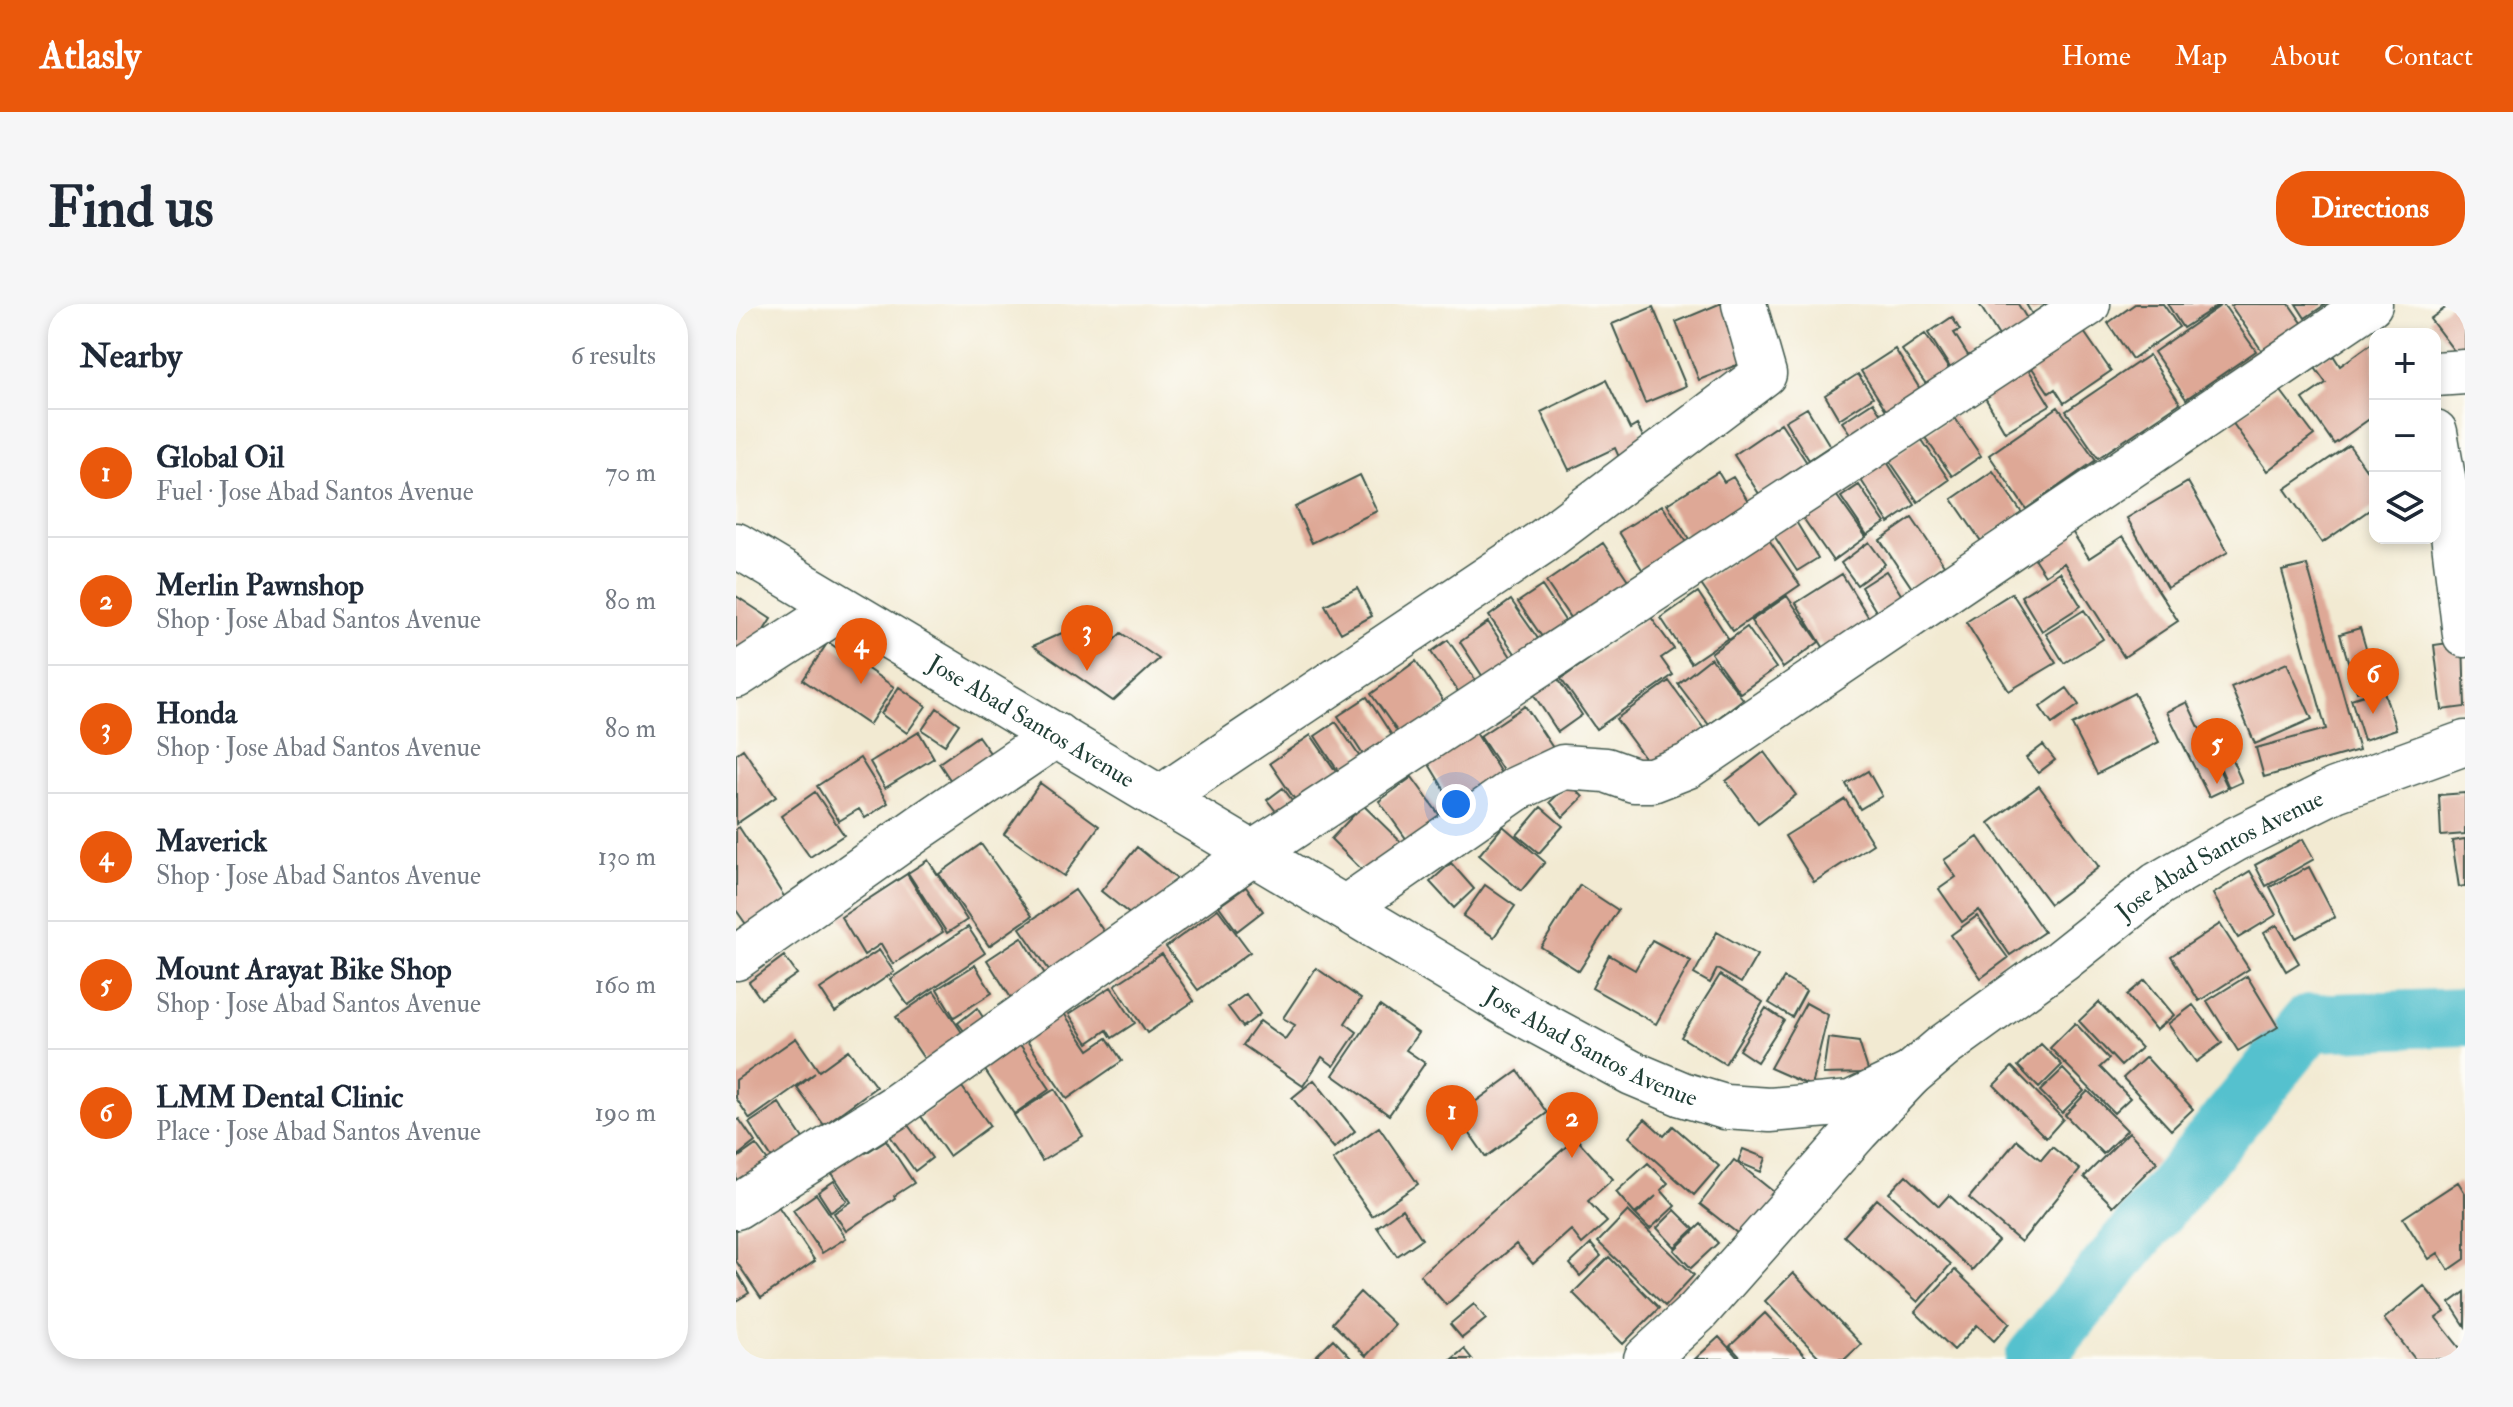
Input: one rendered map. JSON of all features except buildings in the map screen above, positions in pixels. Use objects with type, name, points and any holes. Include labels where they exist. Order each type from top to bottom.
[{"type":"main road","points":[[1160,798],[1542,542],[1764,374],[1744,304]]},
{"type":"main road","points":[[736,1207],[895,1107],[1253,853],[2088,304]]},
{"type":"main road","points":[[1345,908],[1516,789],[1563,767],[1606,770],[1634,780],[1652,780],[1688,766],[2375,314]]},
{"type":"main road","points":[[2441,374],[2465,372]]},
{"type":"main road","points":[[2441,466],[2465,635]]},
{"type":"main road","name":"Jose Abad Santos Avenue","points":[[736,545],[1582,1047],[1682,1094],[1725,1107],[1770,1110],[1851,1103],[1911,1074],[2158,884],[2236,839],[2335,790],[2465,743]]},
{"type":"main road","points":[[736,676],[841,608]]},
{"type":"main road","points":[[736,958],[1056,735]]},
{"type":"main road","points":[[1646,1359],[1697,1312],[1911,1074]]},
{"type":"waterway","points":[[2034,1359],[2310,1023],[2465,1017]]},
{"type":"place","name":"Honda","points":[[1087,671]]},
{"type":"place","name":"Maverick","points":[[861,684]]},
{"type":"place","name":"LMM Dental Clinic","points":[[2373,714]]},
{"type":"place","name":"Mount Arayat Bike Shop","points":[[2217,784]]},
{"type":"place","name":"Global Oil","points":[[1452,1151]]},
{"type":"place","name":"Merlin Pawnshop","points":[[1572,1158]]}]
